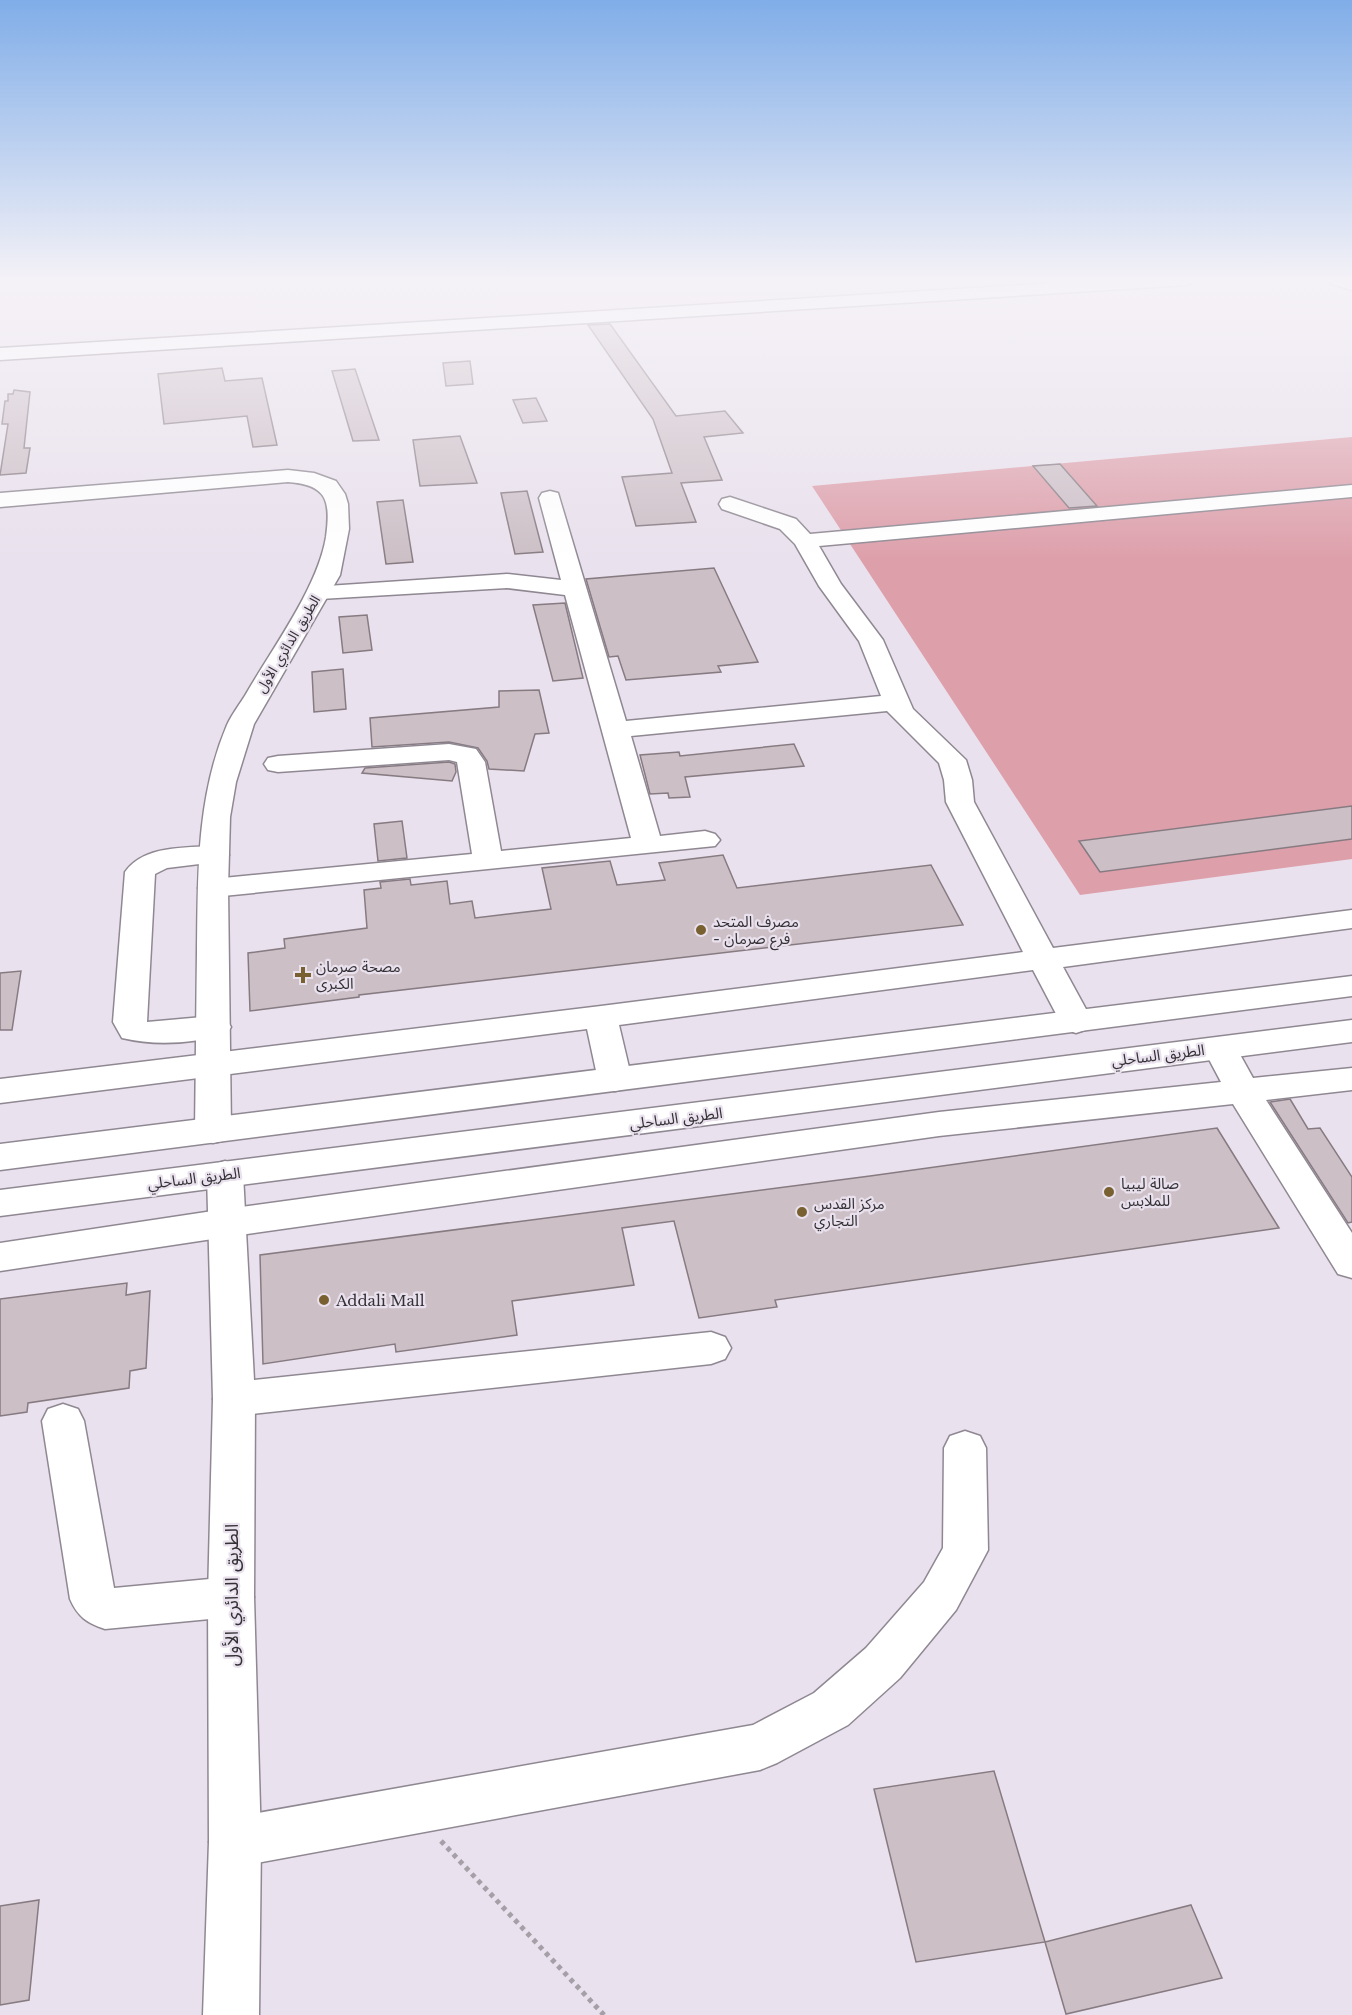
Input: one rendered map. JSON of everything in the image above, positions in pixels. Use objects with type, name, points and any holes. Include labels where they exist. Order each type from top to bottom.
[{"type":"main road","name":"الطريق الدائري الأول","points":[[0,500],[288,476],[313,479],[332,490],[338,516],[337,544],[333,560],[320,592],[297,626],[241,724],[222,782],[216,817],[213,888],[213,1131]]},
{"type":"main road","points":[[804,541],[1352,491]]},
{"type":"main road","points":[[550,498],[648,846]]},
{"type":"main road","points":[[730,504],[788,524],[804,541],[831,586],[871,640],[901,712],[952,760],[956,769],[960,802],[1076,1022]]},
{"type":"main road","points":[[320,592],[507,581],[575,589]]},
{"type":"main road","points":[[615,730],[896,702]]},
{"type":"main road","points":[[278,764],[449,752],[466,755],[471,762],[488,861]]},
{"type":"main road","points":[[213,888],[705,840]]},
{"type":"main road","points":[[214,855],[159,861],[147,864],[141,872],[130,1022],[134,1030],[148,1034],[214,1027]]},
{"type":"main road","points":[[0,1091],[602,1017],[1352,919]]},
{"type":"main road","points":[[0,1157],[1352,986]]},
{"type":"main road","points":[[602,1017],[615,1080]]},
{"type":"main road","name":"الطريق الساحلي","points":[[0,1203],[226,1200],[931,1107],[1232,1071],[1352,1031]]},
{"type":"main road","points":[[0,1257],[226,1200],[931,1107],[1352,1059]]},
{"type":"main road","points":[[1232,1071],[1352,1079]]},
{"type":"main road","points":[[1232,1071],[1352,1264]]},
{"type":"main road","name":"الطريق الدائري الأول","points":[[226,1200],[234,1399],[231,1597],[235,1842],[231,2015]]},
{"type":"main road","points":[[234,1399],[711,1348]]},
{"type":"main road","points":[[63,1422],[93,1599],[105,1609],[231,1597]]},
{"type":"main road","points":[[235,1842],[760,1747],[831,1709],[883,1663],[933,1604],[965,1550],[965,1448]]},
{"type":"path","points":[[412,1810],[604,2015]]},
{"type":"shaded area","points":[[1352,437],[1352,859],[1080,895],[812,486]]},
{"type":"building","points":[[158,374],[223,374],[225,381],[262,378],[277,445],[253,447],[247,416],[164,424]]},
{"type":"building","points":[[333,374],[357,374],[379,440],[353,441]]},
{"type":"building","points":[[444,374],[472,374],[473,384],[446,386]]},
{"type":"building","points":[[622,374],[646,374],[676,416],[725,411],[743,433],[704,437],[722,480],[681,483],[696,522],[636,526],[622,477],[672,473],[653,419]]},
{"type":"building","points":[[14,390],[30,392],[24,448],[30,448],[26,473],[0,475],[8,424],[2,424],[5,401],[8,401],[8,394],[13,394]]},
{"type":"building","points":[[536,398],[547,421],[523,423],[513,400]]},
{"type":"building","points":[[460,436],[477,483],[420,486],[413,440]]},
{"type":"building","points":[[1060,464],[1097,506],[1069,508],[1033,466]]},
{"type":"building","points":[[527,491],[543,552],[515,554],[501,493]]},
{"type":"building","points":[[403,500],[413,562],[386,564],[377,502]]},
{"type":"building","points":[[714,568],[758,662],[718,666],[721,672],[626,680],[618,656],[609,657],[586,579]]},
{"type":"building","points":[[565,603],[583,678],[553,681],[533,605]]},
{"type":"building","points":[[367,615],[372,650],[343,653],[339,617]]},
{"type":"building","points":[[343,669],[346,709],[314,712],[312,672]]},
{"type":"building","points":[[539,690],[549,733],[535,734],[524,771],[489,769],[487,761],[478,748],[449,742],[372,747],[370,718],[499,707],[499,691]]},
{"type":"building","points":[[794,744],[804,766],[685,777],[690,797],[669,798],[668,793],[650,794],[640,755],[679,752],[680,756]]},
{"type":"building","points":[[449,762],[455,764],[456,772],[452,781],[362,773],[365,768]]},
{"type":"building","points":[[1352,806],[1352,839],[1100,872],[1079,841]]},
{"type":"building","points":[[402,821],[407,858],[378,861],[374,824]]},
{"type":"building","points":[[723,855],[737,888],[931,865],[963,925],[359,995],[359,997],[250,1011],[248,953],[285,948],[284,939],[367,928],[364,890],[381,888],[380,882],[410,879],[411,885],[447,881],[450,904],[472,901],[475,918],[551,909],[542,868],[610,861],[617,885],[665,880],[659,863]]},
{"type":"building","points":[[21,971],[12,1030],[0,1030],[0,973]]},
{"type":"building","points":[[1290,1099],[1308,1129],[1320,1128],[1352,1177],[1352,1222],[1348,1223],[1270,1102]]},
{"type":"building","points":[[1217,1128],[1279,1228],[775,1300],[777,1307],[699,1318],[674,1221],[622,1228],[634,1285],[512,1301],[517,1335],[396,1352],[395,1344],[263,1364],[260,1255],[870,1176]]},
{"type":"building","points":[[127,1283],[126,1295],[150,1291],[146,1368],[130,1371],[129,1388],[28,1403],[27,1412],[0,1416],[0,1299]]},
{"type":"building","points":[[994,1771],[1045,1942],[916,1962],[874,1789]]},
{"type":"building","points":[[39,1900],[29,2000],[0,2005],[0,1906]]},
{"type":"building","points":[[1191,1905],[1222,1978],[1066,2014],[1045,1942]]},
{"type":"place","name":"مصرف المتحد - فرع صرمان","points":[[701,930]]},
{"type":"place","name":"مصحة صرمان الكبرى","points":[[303,975]]},
{"type":"place","name":"صالة ليبيا للملابس","points":[[1109,1192]]},
{"type":"place","name":"مركز القدس التجاري","points":[[802,1212]]},
{"type":"place","name":"Addali Mall","points":[[324,1300]]}]
